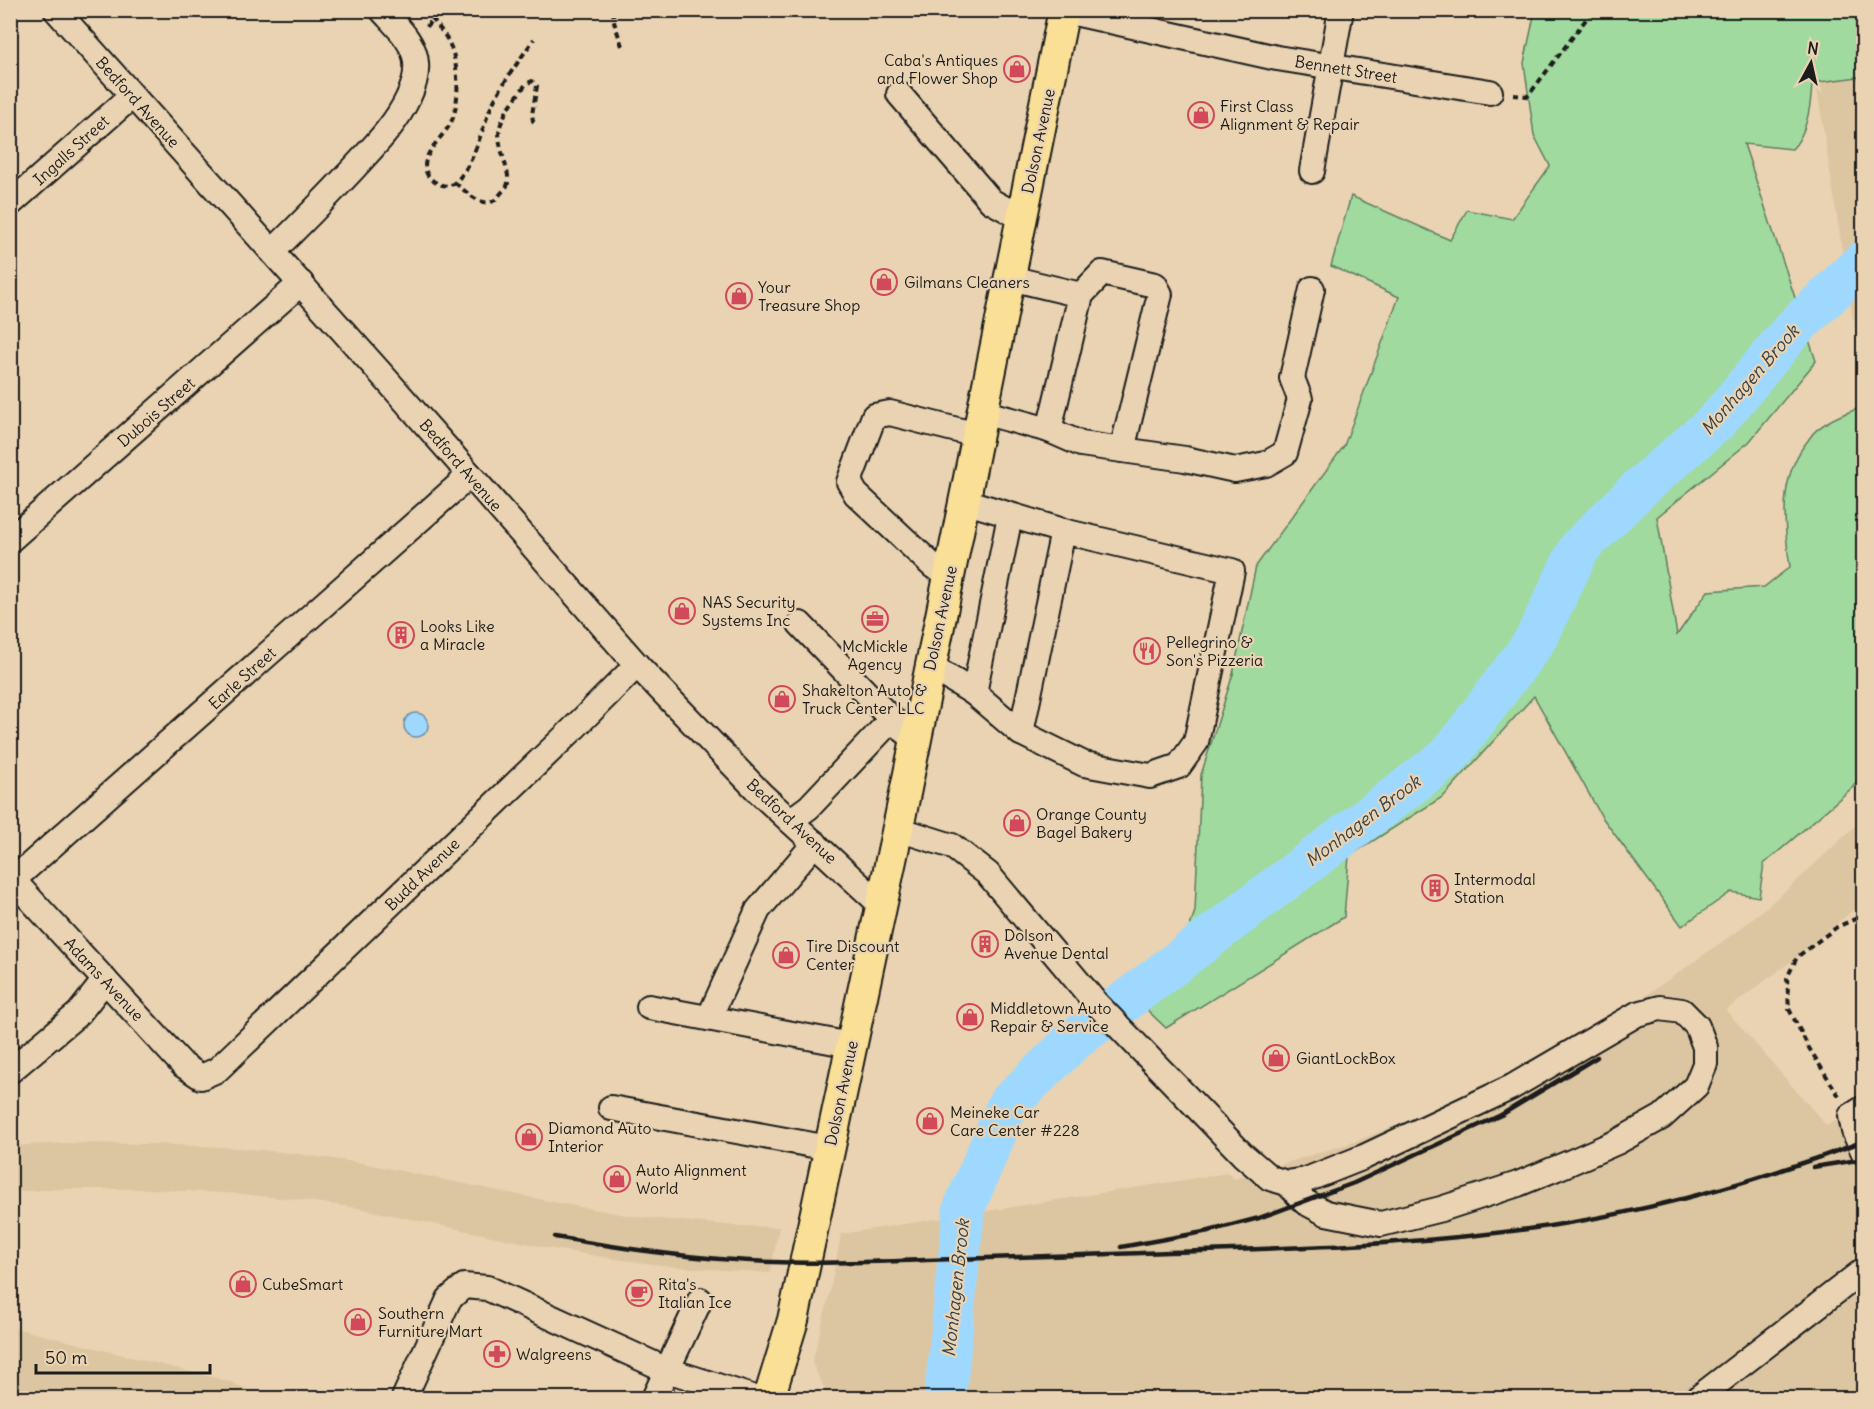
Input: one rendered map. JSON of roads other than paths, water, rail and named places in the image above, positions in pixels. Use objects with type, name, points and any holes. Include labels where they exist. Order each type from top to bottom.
[{"type":"main road","name":"Dolson Avenue","points":[[769,1398],[793,1320],[898,829],[930,666],[932,611],[949,575],[1063,11]]},
{"type":"street","name":"Bedford Avenue","points":[[56,10],[301,283],[637,664],[761,794],[881,905]]},
{"type":"street","points":[[272,252],[312,213],[372,148],[409,98],[417,61],[411,43],[382,10]]},
{"type":"street","points":[[1312,171],[1341,10]]},
{"type":"street","name":"Bennett Street","points":[[1063,11],[1277,58],[1490,92]]},
{"type":"street","points":[[900,94],[991,201],[1022,218]]},
{"type":"street","name":"Ingalls Street","points":[[10,204],[132,96]]},
{"type":"street","points":[[1048,430],[1081,295],[1102,273],[1155,285],[1160,294],[1122,450]]},
{"type":"street","points":[[1010,278],[1081,295]]},
{"type":"street","name":"Dubois Street","points":[[10,540],[301,283]]},
{"type":"street","points":[[949,575],[933,566],[856,494],[849,482],[874,416],[890,413],[1048,430],[1081,444],[1185,459],[1235,470],[1266,464],[1285,453],[1300,399],[1292,378],[1312,290]]},
{"type":"street","name":"Earle Street","points":[[12,879],[470,475]]},
{"type":"street","points":[[930,666],[974,693],[1021,733],[1084,764],[1150,776],[1179,766],[1196,742],[1232,571],[1063,531],[964,501]]},
{"type":"street","points":[[974,693],[1010,516]]},
{"type":"street","points":[[1021,733],[1063,531]]},
{"type":"street","points":[[800,624],[892,719],[916,740]]},
{"type":"street","name":"Budd Avenue","points":[[201,1077],[217,1070],[574,728],[637,664]]},
{"type":"street","points":[[790,821],[809,807],[892,719]]},
{"type":"street","points":[[898,829],[952,846],[988,874],[1101,1008],[1244,1155],[1270,1178],[1287,1183],[1306,1179],[1364,1157],[1512,1088],[1636,1014],[1660,1008],[1682,1011],[1697,1026],[1705,1047],[1705,1064],[1696,1086],[1662,1117],[1617,1142],[1518,1184],[1381,1224],[1326,1213],[1305,1202],[1287,1183]]},
{"type":"street","points":[[709,1018],[758,910],[815,843]]},
{"type":"street","name":"Adams Avenue","points":[[12,879],[183,1065],[201,1077]]},
{"type":"street","points":[[10,1071],[79,1013],[105,980]]},
{"type":"street","points":[[649,1007],[851,1044]]},
{"type":"street","points":[[612,1108],[829,1148]]},
{"type":"street","points":[[1857,1112],[1854,1131],[1863,1153]]},
{"type":"street","points":[[1698,1398],[1863,1270]]},
{"type":"street","points":[[404,1398],[449,1299],[464,1286],[487,1288],[668,1370],[755,1398]]},
{"type":"street","points":[[654,1398],[700,1300]]},
{"type":"water","points":[[416,713],[425,716],[428,725],[425,734],[416,737],[407,734],[404,725],[407,716]]},
{"type":"waterway","name":"Monhagen Brook","points":[[945,1398],[964,1208],[1008,1104],[1073,1041],[1449,756],[1534,642],[1580,547],[1641,487],[1716,422],[1793,329],[1864,261]]},
{"type":"railway","points":[[1121,1247],[1209,1231],[1259,1218],[1354,1183],[1501,1115],[1597,1057]]},
{"type":"railway","points":[[555,1237],[691,1256],[811,1263],[1357,1245],[1504,1232],[1641,1209],[1776,1172],[1864,1141]]},
{"type":"railway","points":[[1813,1167],[1864,1159]]},
{"type":"place","name":"Caba's Antiques and Flower Shop","points":[[1017,69]]},
{"type":"place","name":"First Class Alignment & Repair","points":[[1201,115]]},
{"type":"place","name":"Gilmans Cleaners","points":[[884,282]]},
{"type":"place","name":"Your Treasure Shop","points":[[739,296]]},
{"type":"place","name":"NAS Security Systems Inc","points":[[682,611]]},
{"type":"place","name":"McMickle Agency","points":[[875,619]]},
{"type":"place","name":"Looks Like a Miracle","points":[[401,635]]},
{"type":"place","name":"Pellegrino & Son's Pizzeria","points":[[1147,651]]},
{"type":"place","name":"Shakelton Auto & Truck Center LLC","points":[[782,699]]},
{"type":"place","name":"Orange County Bagel Bakery","points":[[1017,823]]},
{"type":"place","name":"Intermodal Station","points":[[1435,888]]},
{"type":"place","name":"Dolson Avenue Dental","points":[[985,944]]},
{"type":"place","name":"Tire Discount Center","points":[[786,955]]},
{"type":"place","name":"Middletown Auto Repair & Service","points":[[970,1017]]},
{"type":"place","name":"GiantLockBox","points":[[1276,1058]]},
{"type":"place","name":"Meineke Car Care Center #228","points":[[930,1121]]},
{"type":"place","name":"Diamond Auto Interior","points":[[529,1137]]},
{"type":"place","name":"Auto Alignment World","points":[[617,1179]]},
{"type":"place","name":"CubeSmart","points":[[243,1284]]},
{"type":"place","name":"Rita's Italian Ice","points":[[639,1293]]},
{"type":"place","name":"Southern Furniture Mart","points":[[358,1322]]},
{"type":"place","name":"Walgreens","points":[[497,1354]]}]
